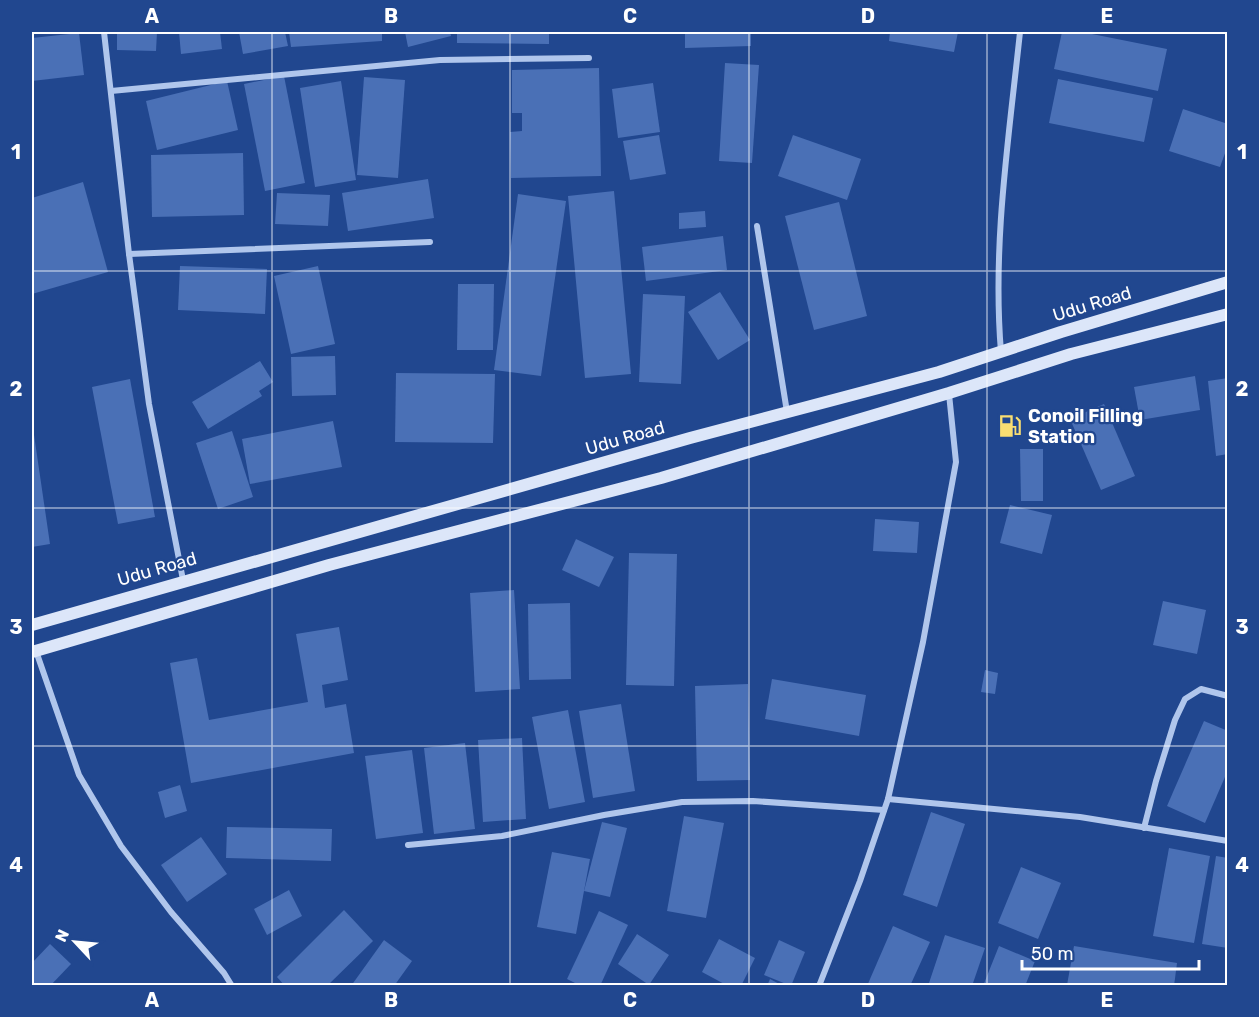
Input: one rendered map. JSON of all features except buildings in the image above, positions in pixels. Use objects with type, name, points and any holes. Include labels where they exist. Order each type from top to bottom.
[{"type":"main road","name":"Udu Road","points":[[32,625],[183,580],[437,511],[690,438],[939,372],[1227,282]]},
{"type":"main road","points":[[33,651],[329,565],[661,478],[949,393],[1071,354],[1227,314]]},
{"type":"street","points":[[104,32],[129,254],[149,404],[183,580]]},
{"type":"street","points":[[1001,352],[997,304],[1003,193],[1020,32]]},
{"type":"street","points":[[111,91],[440,60],[589,58]]},
{"type":"street","points":[[757,226],[787,412]]},
{"type":"street","points":[[129,254],[430,242]]},
{"type":"street","points":[[819,986],[888,799],[923,642],[956,462],[949,393]]},
{"type":"street","points":[[33,651],[79,775],[121,846],[171,912],[224,973],[232,986]]},
{"type":"street","points":[[1144,828],[1175,720],[1185,699],[1201,689],[1227,696]]},
{"type":"street","points":[[888,799],[1080,818],[1227,842]]},
{"type":"street","points":[[408,845],[502,836],[682,802],[753,801],[884,810]]},
{"type":"place","name":"Conoil Filling Station","points":[[1010,426]]}]
